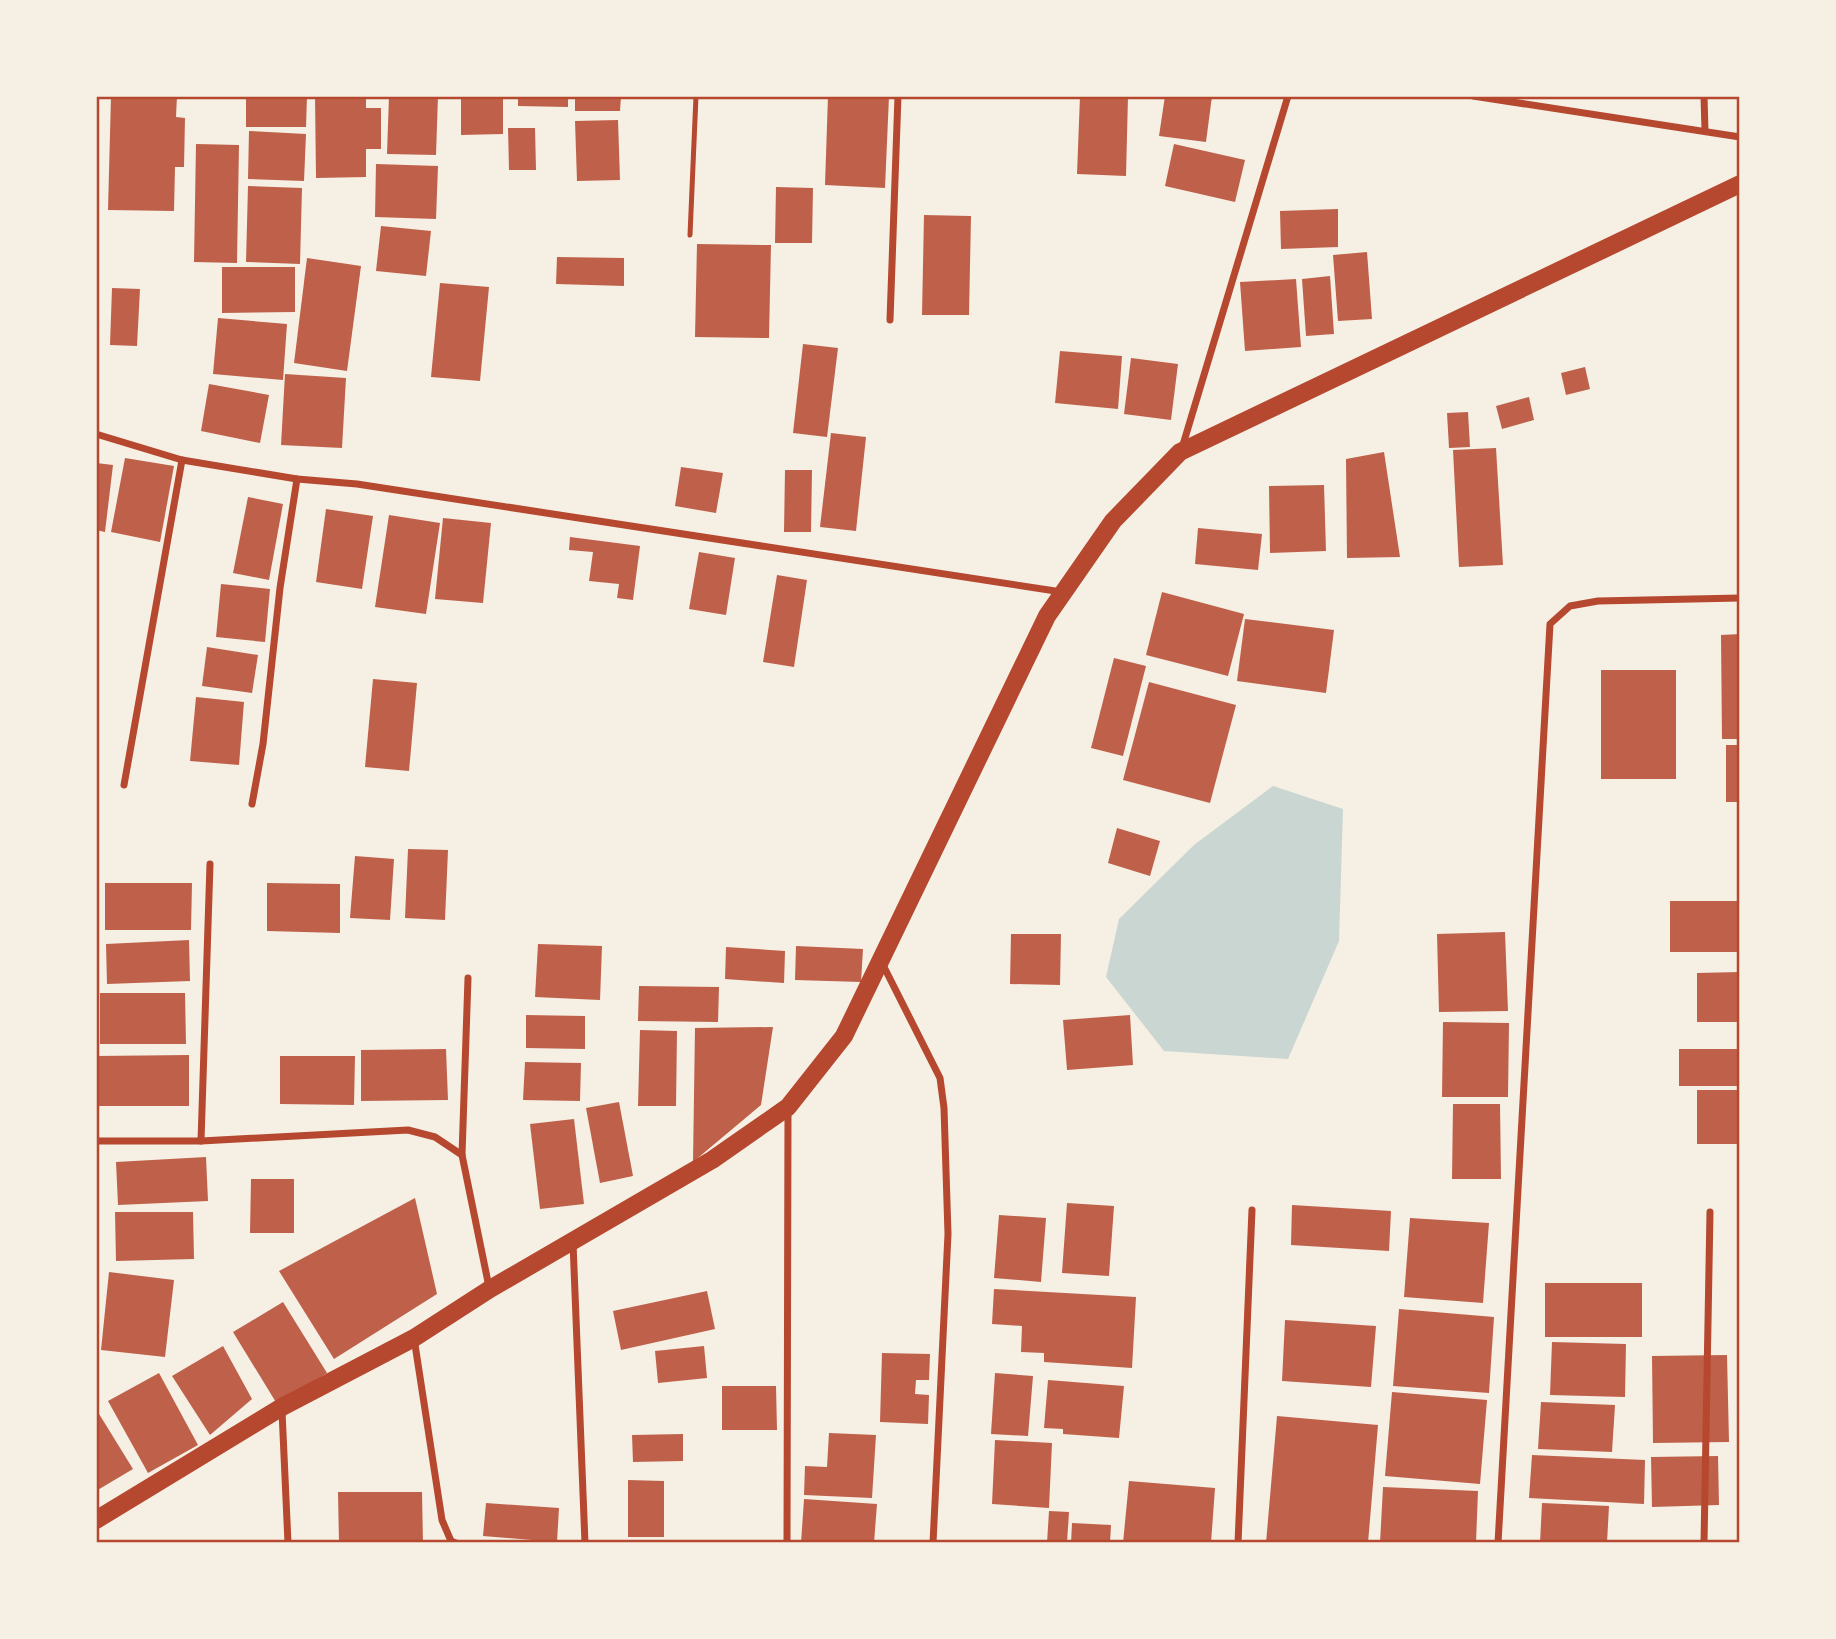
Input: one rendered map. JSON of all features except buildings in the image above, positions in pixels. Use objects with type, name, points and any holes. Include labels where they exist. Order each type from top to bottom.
[{"type":"main road","points":[[96,1520],[282,1407],[414,1338],[490,1289],[712,1160],[788,1107],[844,1035],[1047,616],[1066,593],[1113,521],[1180,452],[1740,184]]},
{"type":"street","points":[[890,320],[898,96]]},
{"type":"street","points":[[1180,452],[1288,96]]},
{"type":"street","points":[[1473,96],[1740,136]]},
{"type":"street","points":[[1704,96],[1705,131]]},
{"type":"street","points":[[96,434],[182,460],[297,480],[357,484],[1066,593]]},
{"type":"street","points":[[124,785],[182,460]]},
{"type":"street","points":[[252,804],[263,744],[280,588],[297,480]]},
{"type":"street","points":[[1498,1543],[1550,624],[1570,606],[1598,601],[1740,598]]},
{"type":"street","points":[[201,1141],[211,864]]},
{"type":"street","points":[[881,962],[936,1069],[944,1108],[948,1234],[933,1543]]},
{"type":"street","points":[[468,978],[462,1155],[490,1289]]},
{"type":"street","points":[[787,1543],[788,1107]]},
{"type":"street","points":[[96,1141],[201,1141],[408,1130],[435,1137],[462,1155]]},
{"type":"street","points":[[1238,1543],[1252,1210]]},
{"type":"street","points":[[1704,1543],[1710,1212]]},
{"type":"street","points":[[573,1243],[585,1543]]},
{"type":"street","points":[[414,1338],[442,1520],[451,1541],[456,1543]]},
{"type":"street","points":[[282,1407],[288,1543]]},
{"type":"lane","points":[[690,235],[696,96]]},
{"type":"shaded area","points":[[1273,786],[1343,809],[1339,941],[1288,1059],[1164,1051],[1106,977],[1119,919],[1194,845]]}]
